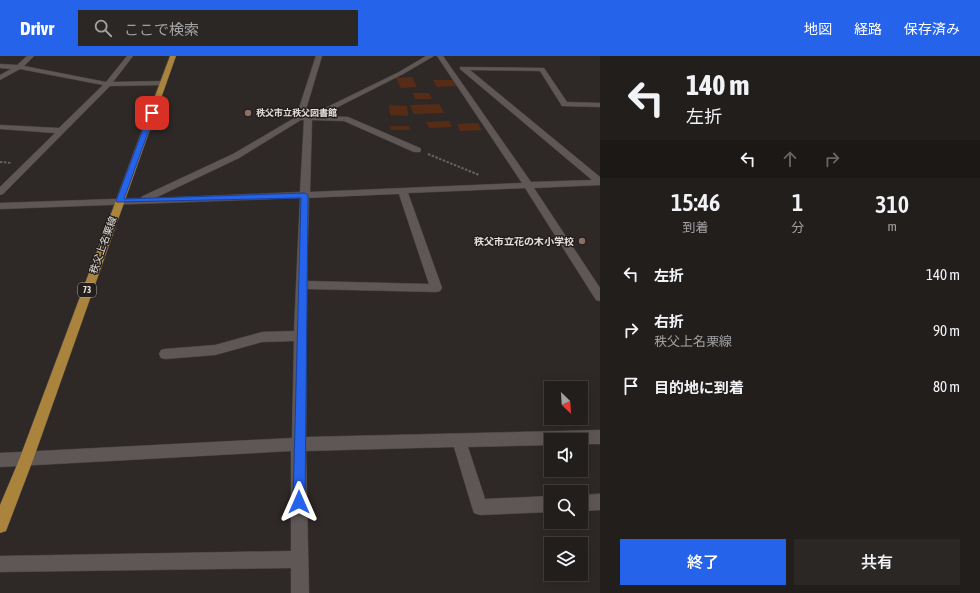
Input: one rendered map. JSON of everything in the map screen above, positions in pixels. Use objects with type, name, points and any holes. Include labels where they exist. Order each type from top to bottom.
[{"type":"main road","name":"秩父上名栗線","points":[[0,525],[26,460],[173,56]]},
{"type":"street","points":[[0,78],[19,67],[31,56]]},
{"type":"street","points":[[0,192],[108,84],[130,56]]},
{"type":"street","points":[[300,593],[299,444],[304,195],[303,118],[319,56]]},
{"type":"street","points":[[142,200],[236,156],[303,118],[401,73],[431,56]]},
{"type":"street","points":[[440,56],[528,185],[600,297]]},
{"type":"street","points":[[0,66],[19,67],[108,84],[164,83]]},
{"type":"street","points":[[448,68],[542,69],[565,104],[600,105]]},
{"type":"street","points":[[463,68],[600,182]]},
{"type":"street","points":[[303,118],[345,119],[417,150]]},
{"type":"street","points":[[0,127],[62,130]]},
{"type":"street","points":[[0,206],[600,182]]},
{"type":"street","points":[[302,286],[436,288],[403,191]]},
{"type":"street","points":[[165,354],[215,350],[262,337],[301,336]]},
{"type":"street","points":[[0,460],[26,460],[299,444],[600,437]]},
{"type":"street","points":[[459,440],[480,508],[544,504]]},
{"type":"street","points":[[588,503],[600,502]]},
{"type":"street","points":[[0,564],[299,559]]},
{"type":"path","points":[[417,150],[479,175]]},
{"type":"building","points":[[412,77],[417,87],[401,88],[396,78]]},
{"type":"building","points":[[433,80],[453,80],[456,86],[437,87]]},
{"type":"building","points":[[413,93],[429,93],[432,99],[415,99]]},
{"type":"building","points":[[439,104],[444,113],[414,114],[410,105]]},
{"type":"building","points":[[389,105],[407,106],[408,116],[390,115]]},
{"type":"building","points":[[449,121],[452,127],[429,128],[426,122]]},
{"type":"building","points":[[478,123],[482,130],[460,131],[457,124]]},
{"type":"building","points":[[390,126],[409,126],[410,130],[391,130]]},
{"type":"place","name":"秩父市立秩父図書館","points":[[248,113]]},
{"type":"place","name":"秩父市立花の木小学校","points":[[582,241]]},
{"type":"route","points":[[152,113],[119,201],[304,195],[299,502]]}]
